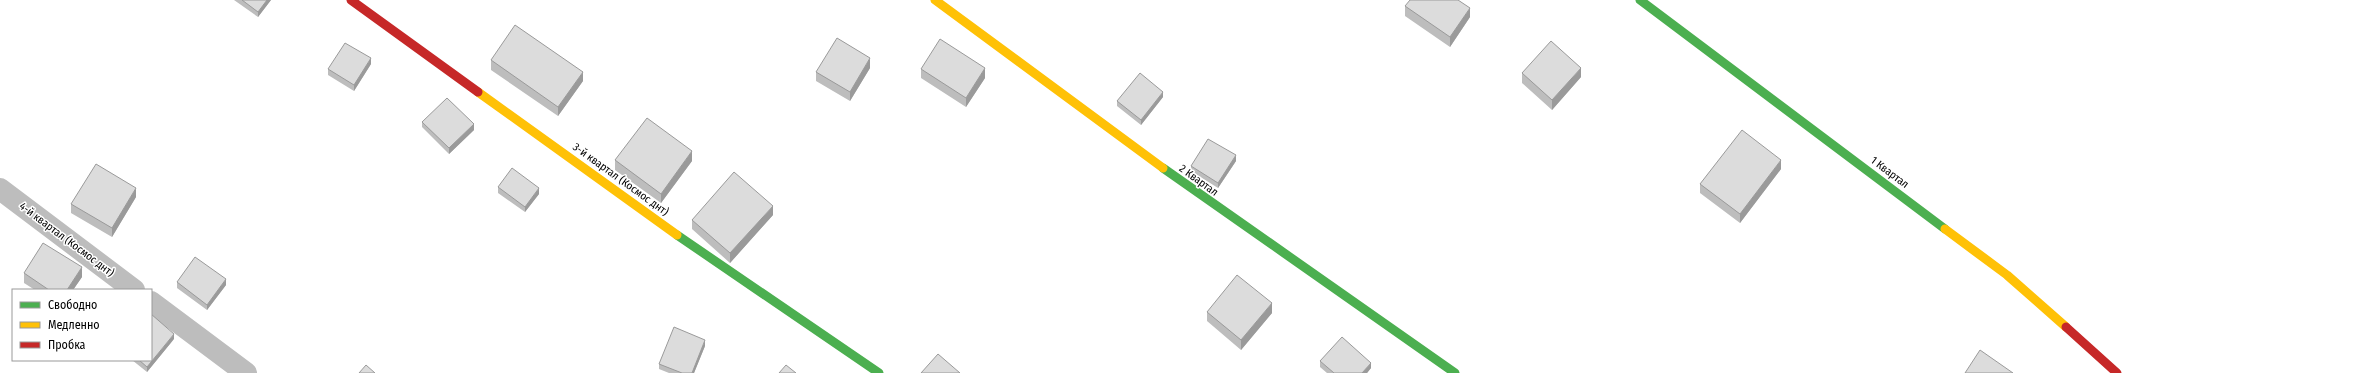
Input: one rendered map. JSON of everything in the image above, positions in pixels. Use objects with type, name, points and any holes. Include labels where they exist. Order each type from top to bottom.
[{"type":"street","name":"3-й квартал (Космос днт)","points":[[351,0],[728,271],[879,373]]},
{"type":"street","name":"2 Квартал","points":[[935,0],[1202,197],[1455,373]]},
{"type":"street","name":"1 Квартал","points":[[1640,0],[2007,275],[2117,373]]},
{"type":"street","name":"4-й квартал (Космос днт)","points":[[0,189],[133,289]]},
{"type":"street","points":[[152,303],[246,373]]},
{"type":"building","points":[[242,0],[267,0],[258,12]]},
{"type":"building","points":[[1410,0],[1458,0],[1470,8],[1450,37],[1405,6]]},
{"type":"building","points":[[515,25],[583,72],[558,107],[491,60]]},
{"type":"building","points":[[837,38],[870,58],[850,92],[816,72]]},
{"type":"building","points":[[940,39],[985,68],[966,98],[921,69]]},
{"type":"building","points":[[1551,41],[1581,68],[1552,100],[1522,73]]},
{"type":"building","points":[[345,43],[371,58],[354,85],[328,69]]},
{"type":"building","points":[[1140,73],[1163,92],[1141,120],[1117,101]]},
{"type":"building","points":[[447,98],[474,124],[449,148],[422,122]]},
{"type":"building","points":[[647,118],[692,151],[661,194],[615,160]]},
{"type":"building","points":[[1742,130],[1781,160],[1740,214],[1700,184]]},
{"type":"building","points":[[1208,139],[1236,155],[1218,183],[1191,166]]},
{"type":"building","points":[[96,164],[136,188],[112,228],[71,204]]},
{"type":"building","points":[[512,168],[539,188],[525,207],[498,187]]},
{"type":"building","points":[[734,172],[773,206],[730,253],[692,220]]},
{"type":"building","points":[[43,243],[82,267],[68,289],[48,289],[24,273]]},
{"type":"building","points":[[195,257],[226,279],[207,305],[177,282]]},
{"type":"building","points":[[1237,275],[1272,303],[1241,340],[1207,312]]},
{"type":"building","points":[[152,315],[174,334],[152,361]]},
{"type":"building","points":[[674,327],[705,340],[692,373],[682,373],[659,364]]},
{"type":"building","points":[[1342,337],[1371,363],[1362,373],[1334,373],[1320,361]]},
{"type":"building","points":[[1980,350],[2013,373],[1965,373]]},
{"type":"building","points":[[938,354],[960,373],[921,373]]},
{"type":"building","points":[[140,361],[152,361],[147,367]]},
{"type":"building","points":[[366,365],[375,373],[359,373]]},
{"type":"building","points":[[786,365],[796,373],[779,373]]},
{"type":"traffic: fast","points":[[1640,0],[1945,229]]},
{"type":"traffic: fast","points":[[1163,168],[1455,373]]},
{"type":"traffic: fast","points":[[677,235],[879,373]]},
{"type":"traffic: slow","points":[[935,0],[1163,168]]},
{"type":"traffic: slow","points":[[478,92],[677,235]]},
{"type":"traffic: slow","points":[[1945,229],[2007,275],[2066,327]]},
{"type":"traffic: jam","points":[[351,0],[478,92]]},
{"type":"traffic: jam","points":[[2066,327],[2117,373]]}]
